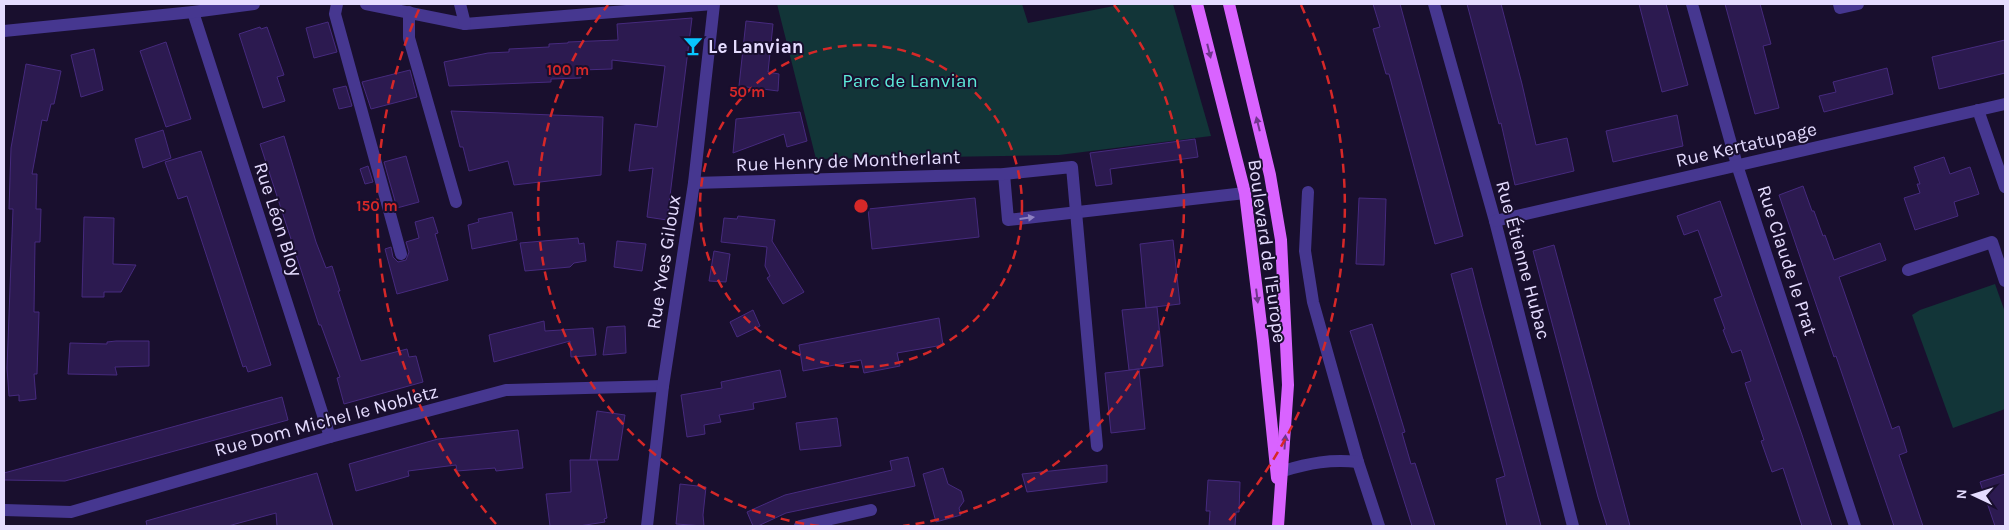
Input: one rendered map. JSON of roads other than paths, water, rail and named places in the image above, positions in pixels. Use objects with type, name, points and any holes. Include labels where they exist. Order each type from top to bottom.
[{"type":"main road","name":"Boulevard de l'Europe","points":[[1197,4],[1245,193],[1263,341],[1280,508]]},
{"type":"main road","name":"Boulevard de l'Europe","points":[[1229,4],[1270,174],[1281,240],[1288,385],[1278,526]]},
{"type":"street","points":[[4,31],[254,4]]},
{"type":"street","points":[[336,4],[335,14],[401,254]]},
{"type":"street","points":[[366,4],[465,24],[714,4]]},
{"type":"street","points":[[460,4],[465,24]]},
{"type":"street","name":"Rue Yves Giloux","points":[[647,526],[663,386],[694,183],[714,4]]},
{"type":"street","name":"Rue Étienne Hubac","points":[[1434,4],[1495,221],[1573,526]]},
{"type":"street","name":"Rue Claude le Prat","points":[[1692,4],[1737,166],[1855,526]]},
{"type":"street","points":[[1839,4],[1840,8],[1858,4]]},
{"type":"street","name":"Rue Léon Bloy","points":[[193,12],[330,437]]},
{"type":"street","points":[[409,12],[409,38],[456,202]]},
{"type":"street","name":"Rue Kertatupage","points":[[1495,221],[2005,104]]},
{"type":"street","points":[[1978,110],[2005,187]]},
{"type":"street","name":"Rue Henry de Montherlant","points":[[694,183],[1004,174],[1072,167],[1097,446]]},
{"type":"street","points":[[1004,174],[1008,220],[1245,193]]},
{"type":"street","points":[[1308,192],[1305,251],[1313,302],[1358,462],[1379,526]]},
{"type":"street","points":[[1908,270],[1992,242],[2005,281]]},
{"type":"street","name":"Rue Dom Michel le Nobletz","points":[[4,510],[71,512],[330,437],[506,390],[663,386]]},
{"type":"street","points":[[1283,471],[1302,465],[1336,460],[1358,462]]},
{"type":"street","points":[[800,526],[871,510]]},
{"type":"place","name":"Le Lanvian","points":[[693,46]]},
{"type":"park label","name":"Parc de Lanvian","points":[[910,80]]}]
